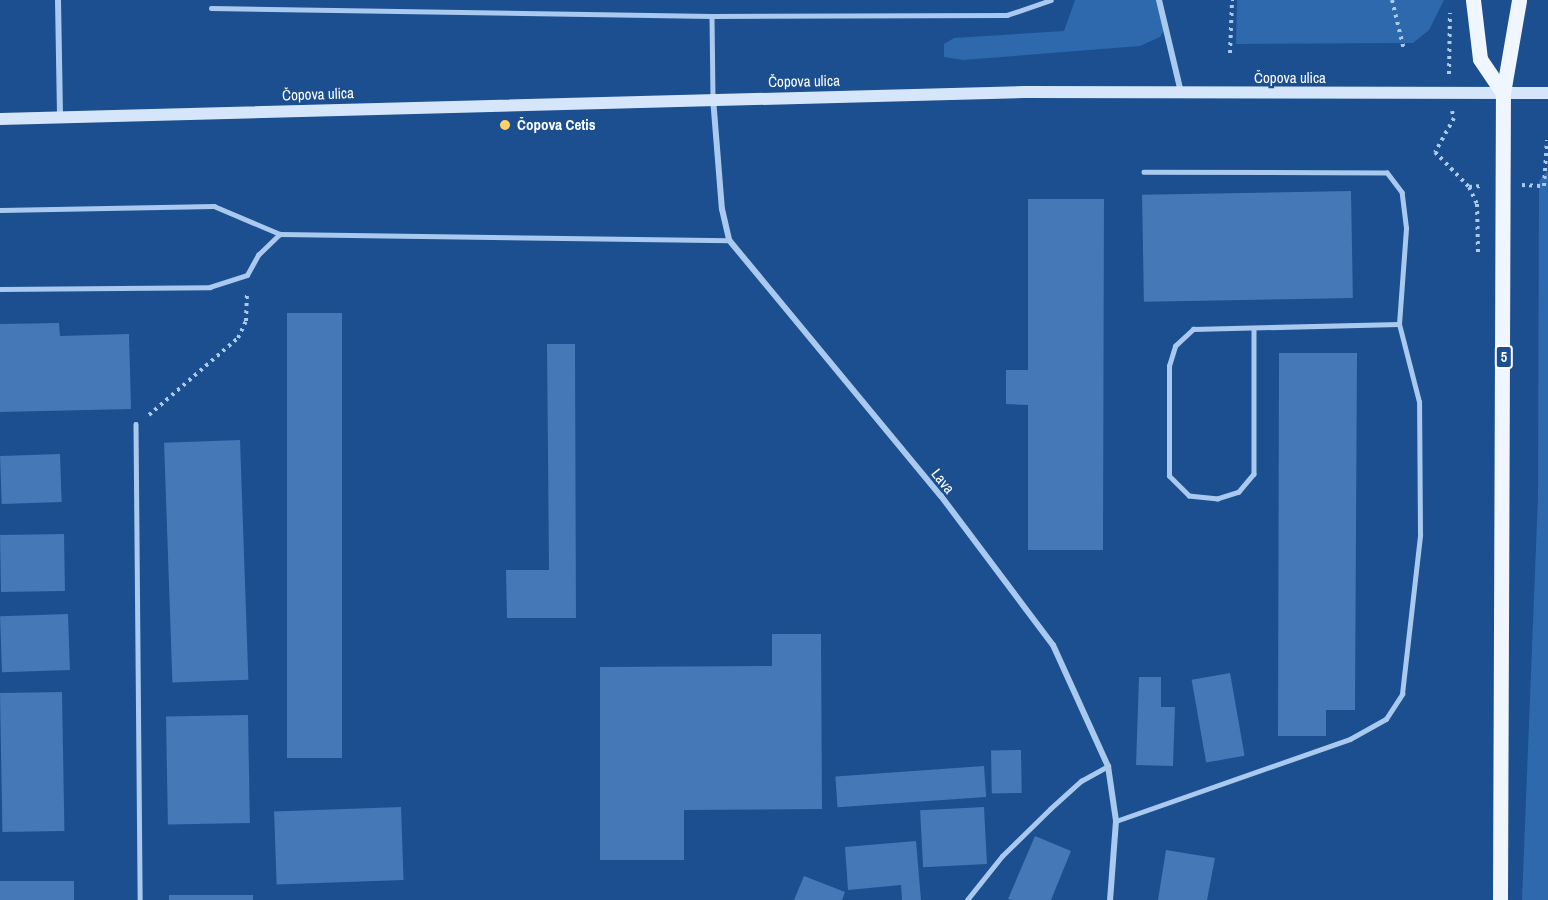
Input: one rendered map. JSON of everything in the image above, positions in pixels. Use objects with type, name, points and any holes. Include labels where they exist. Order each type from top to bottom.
[{"type":"main road","points":[[1473,0],[1480,59],[1503,93]]},
{"type":"main road","name":"5","points":[[1500,900],[1503,93],[1519,0]]},
{"type":"street","points":[[58,0],[60,117]]},
{"type":"street","points":[[1159,0],[1181,92]]},
{"type":"street","name":"Čopova ulica","points":[[0,119],[713,98],[1181,92],[1548,93]]},
{"type":"street","name":"Lava","points":[[713,98],[722,209],[729,240],[941,496],[1053,645],[1108,766],[1116,821],[1110,900]]},
{"type":"lane","points":[[211,8],[712,16],[1007,15],[1051,0]]},
{"type":"lane","points":[[712,16],[713,98]]},
{"type":"lane","points":[[1116,821],[1350,739],[1386,719],[1402,694],[1420,536],[1419,402],[1399,324],[1406,228],[1402,193],[1387,173],[1144,172]]},
{"type":"lane","points":[[0,210],[214,206],[280,234],[729,240]]},
{"type":"lane","points":[[0,289],[210,287],[247,275],[258,255],[280,234]]},
{"type":"lane","points":[[1254,329],[1254,474],[1239,492],[1218,500],[1189,496],[1169,476],[1168,366],[1175,346],[1193,329],[1399,324]]},
{"type":"lane","points":[[136,424],[140,900]]},
{"type":"lane","points":[[967,900],[1002,856],[1050,809],[1081,781],[1108,766]]},
{"type":"path","points":[[1230,53],[1232,0]]},
{"type":"path","points":[[1392,0],[1404,50]]},
{"type":"path","points":[[136,424],[238,338],[246,321],[247,275]]},
{"type":"shaded area","points":[[1075,0],[1159,0],[1168,24],[1160,37],[1140,46],[963,60],[944,57],[944,44],[954,38],[1064,31]]},
{"type":"shaded area","points":[[1237,0],[1444,0],[1429,30],[1413,43],[1236,44]]},
{"type":"shaded area","points":[[1548,170],[1548,900],[1522,900],[1538,496],[1539,181]]},
{"type":"building","points":[[1351,191],[1353,298],[1144,302],[1142,195]]},
{"type":"building","points":[[1028,199],[1104,199],[1103,550],[1028,550],[1028,405],[1006,404],[1006,370],[1028,370]]},
{"type":"building","points":[[287,313],[342,313],[342,758],[287,758]]},
{"type":"building","points":[[59,323],[60,336],[129,334],[131,409],[0,412],[0,324]]},
{"type":"building","points":[[547,344],[575,344],[576,618],[507,618],[506,570],[549,570]]},
{"type":"building","points":[[1279,353],[1357,353],[1355,710],[1326,710],[1326,736],[1278,736]]},
{"type":"building","points":[[240,440],[248,680],[172,683],[164,443]]},
{"type":"building","points":[[60,454],[62,502],[2,504],[0,456]]},
{"type":"building","points":[[64,534],[65,591],[1,592],[0,535]]},
{"type":"building","points":[[68,614],[70,670],[2,672],[0,616]]},
{"type":"building","points":[[772,634],[821,634],[822,809],[684,810],[684,860],[600,860],[600,667],[772,666]]},
{"type":"building","points":[[1230,673],[1245,756],[1206,762],[1192,680]]},
{"type":"building","points":[[1139,677],[1161,677],[1161,707],[1175,707],[1173,766],[1136,765]]},
{"type":"building","points":[[62,692],[64,831],[2,832],[0,693]]},
{"type":"building","points":[[248,715],[250,823],[168,824],[166,716]]},
{"type":"building","points":[[1021,750],[1022,793],[992,794],[991,751]]},
{"type":"building","points":[[984,766],[986,797],[838,807],[835,776]]},
{"type":"building","points":[[401,807],[404,880],[277,884],[274,811]]},
{"type":"building","points":[[984,807],[987,864],[923,867],[920,810]]},
{"type":"building","points":[[1035,836],[1071,851],[1051,900],[1008,899]]},
{"type":"building","points":[[916,841],[921,900],[902,900],[901,885],[848,890],[845,847]]},
{"type":"building","points":[[1166,850],[1215,858],[1207,900],[1158,900]]},
{"type":"building","points":[[804,876],[845,892],[842,900],[794,900]]},
{"type":"building","points":[[0,881],[74,881],[74,900],[0,900]]},
{"type":"building","points":[[169,895],[253,895],[253,900],[169,900]]},
{"type":"place","name":"Čopova Cetis","points":[[505,125]]}]
